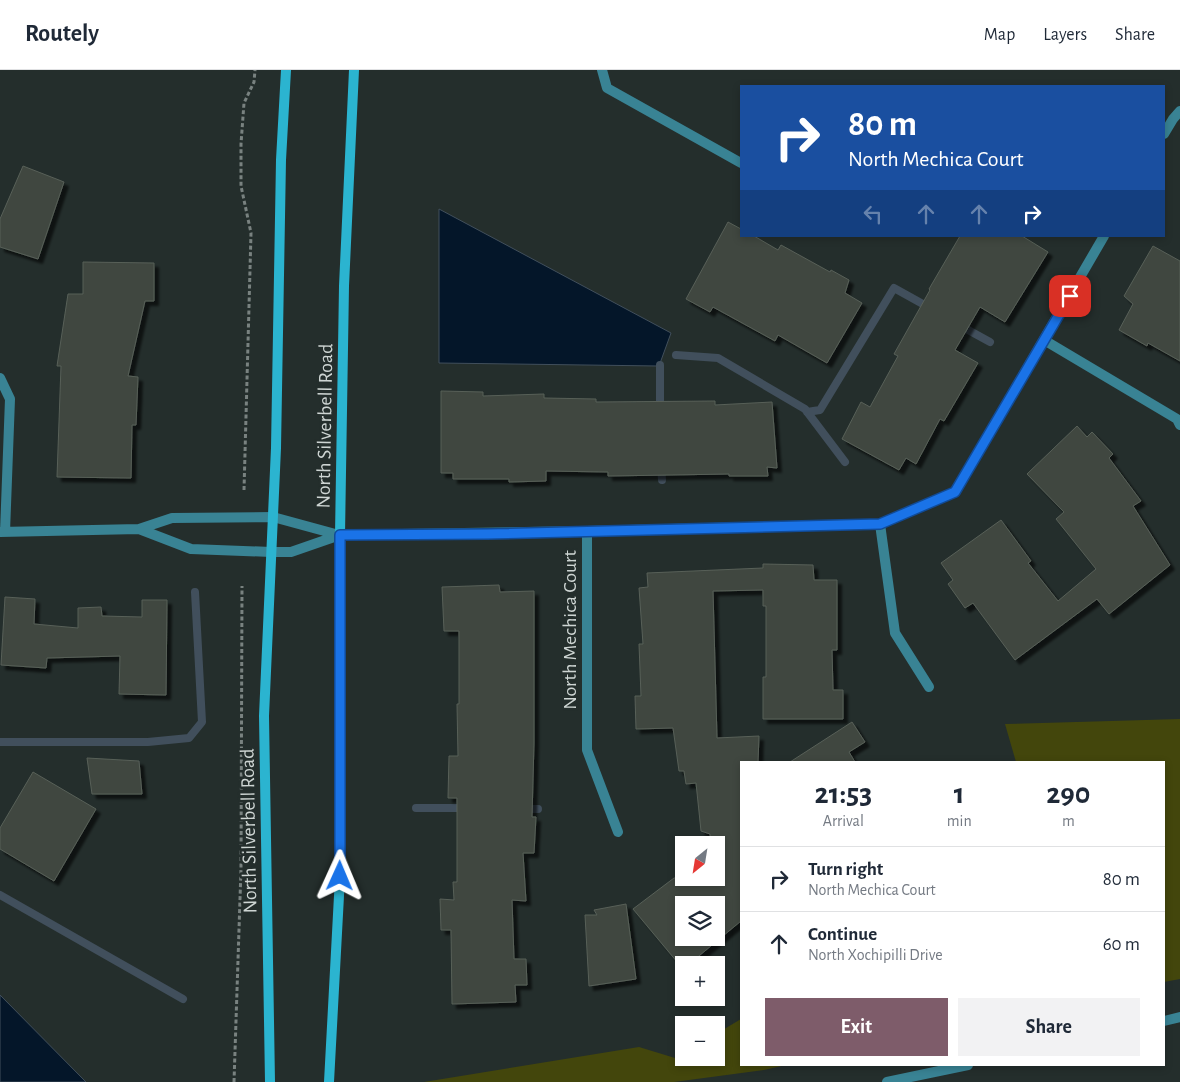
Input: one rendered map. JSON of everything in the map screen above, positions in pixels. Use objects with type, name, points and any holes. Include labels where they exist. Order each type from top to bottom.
[{"type":"main road","name":"North Silverbell Road","points":[[270,1082],[264,716],[276,448],[281,160],[286,70]]},
{"type":"main road","name":"North Silverbell Road","points":[[329,1082],[340,876],[340,535],[344,286],[354,70]]},
{"type":"street","points":[[602,70],[607,88],[740,162]]},
{"type":"street","points":[[1165,132],[1172,119],[1180,111]]},
{"type":"street","points":[[587,531],[880,524],[955,492],[1103,237]]},
{"type":"street","points":[[1044,340],[1177,419],[1180,425]]},
{"type":"street","points":[[0,378],[10,398],[3,532],[139,528],[172,518],[273,517],[340,535]]},
{"type":"street","points":[[880,524],[895,633],[929,687]]},
{"type":"street","name":"North Mechica Court","points":[[139,528],[192,549],[271,552],[291,552],[340,535],[587,531],[587,750],[618,832]]},
{"type":"street","points":[[1165,1021],[1180,1017]]},
{"type":"street","points":[[887,1082],[963,1066]]},
{"type":"path","points":[[244,490],[251,233],[240,186],[244,103],[254,82],[255,70]]},
{"type":"path","points":[[234,1082],[241,869],[242,586]]},
{"type":"shaded area","points":[[1180,719],[1180,979],[1165,982],[1165,761],[1016,761],[1005,724]]},
{"type":"shaded area","points":[[740,1020],[740,1066],[782,1066],[674,1082],[424,1082],[639,1047],[675,1058],[675,1066],[725,1066],[725,1029]]},
{"type":"water","points":[[439,209],[671,333],[659,366],[439,363]]},
{"type":"water","points":[[0,995],[86,1082],[0,1082]]},
{"type":"building","points":[[23,166],[64,182],[38,259],[0,247],[0,219]]},
{"type":"building","points":[[728,222],[740,228],[740,237],[756,237],[778,250],[781,245],[830,272],[831,270],[849,280],[845,293],[862,303],[827,363],[778,335],[775,341],[713,307],[710,312],[686,299]]},
{"type":"building","points":[[959,237],[1024,237],[1048,252],[1005,322],[980,307],[955,350],[978,363],[944,421],[940,419],[916,464],[906,458],[899,470],[842,439],[861,402],[870,407],[898,356],[894,354]]},
{"type":"building","points":[[1153,246],[1180,261],[1180,361],[1148,343],[1147,346],[1119,330],[1133,304],[1124,296]]},
{"type":"building","points":[[83,262],[154,263],[154,301],[145,301],[128,376],[138,377],[136,425],[132,425],[131,478],[57,477],[61,366],[57,366],[68,294],[83,294]]},
{"type":"building","points":[[441,391],[483,392],[483,396],[544,394],[544,398],[596,399],[596,402],[715,401],[715,405],[772,402],[777,468],[767,467],[768,476],[729,476],[729,474],[608,476],[608,472],[546,471],[546,481],[509,482],[509,479],[453,479],[453,473],[441,473]]},
{"type":"building","points":[[1077,426],[1087,437],[1092,432],[1113,454],[1109,458],[1141,501],[1133,506],[1170,565],[1109,614],[1097,599],[1015,660],[973,603],[965,608],[948,584],[953,580],[941,563],[1001,520],[1031,561],[1028,563],[1058,601],[1096,569],[1056,519],[1064,512],[1027,474]]},
{"type":"building","points":[[763,564],[813,565],[814,580],[837,580],[837,650],[832,650],[833,690],[843,690],[843,719],[763,719],[763,677],[766,677],[766,606],[763,606],[763,590],[713,591],[717,738],[759,736],[758,761],[740,761],[740,922],[725,934],[725,896],[675,896],[675,946],[711,946],[699,956],[675,956],[675,959],[633,909],[674,878],[675,886],[725,886],[725,836],[710,836],[710,834],[701,831],[696,783],[686,784],[684,771],[679,771],[673,728],[636,729],[635,696],[641,696],[639,644],[643,644],[639,588],[648,587],[647,573],[763,568]]},
{"type":"building","points":[[499,585],[500,592],[534,591],[532,817],[536,817],[534,853],[523,853],[526,901],[512,900],[514,959],[526,959],[527,985],[515,985],[516,1002],[452,1004],[451,930],[441,930],[440,899],[454,900],[453,882],[457,882],[457,798],[448,798],[449,756],[458,756],[459,631],[444,631],[442,587]]},
{"type":"building","points":[[5,597],[35,599],[34,624],[78,628],[78,608],[101,607],[102,616],[142,617],[142,600],[167,600],[166,695],[119,694],[120,656],[47,658],[46,668],[1,665]]},
{"type":"building","points":[[852,722],[865,742],[849,752],[854,761],[792,761]]},
{"type":"building","points":[[87,758],[139,761],[142,794],[92,794]]},
{"type":"building","points":[[33,772],[96,809],[54,881],[0,849],[0,828]]},
{"type":"building","points":[[626,904],[636,979],[589,986],[585,915],[597,915],[594,910]]},
{"type":"waterway","points":[[807,412],[820,410],[894,288],[930,308]]},
{"type":"waterway","points":[[959,325],[990,342]]},
{"type":"waterway","points":[[676,355],[718,358],[805,409],[845,462]]},
{"type":"waterway","points":[[660,365],[660,411]]},
{"type":"waterway","points":[[661,465],[662,480]]},
{"type":"waterway","points":[[0,742],[148,742],[189,738],[202,722],[195,592]]},
{"type":"waterway","points":[[416,808],[466,808]]},
{"type":"waterway","points":[[522,809],[538,809]]},
{"type":"waterway","points":[[0,895],[183,999]]},
{"type":"route","points":[[340,876],[340,535],[487,534],[880,524],[955,492],[1070,296]]}]
